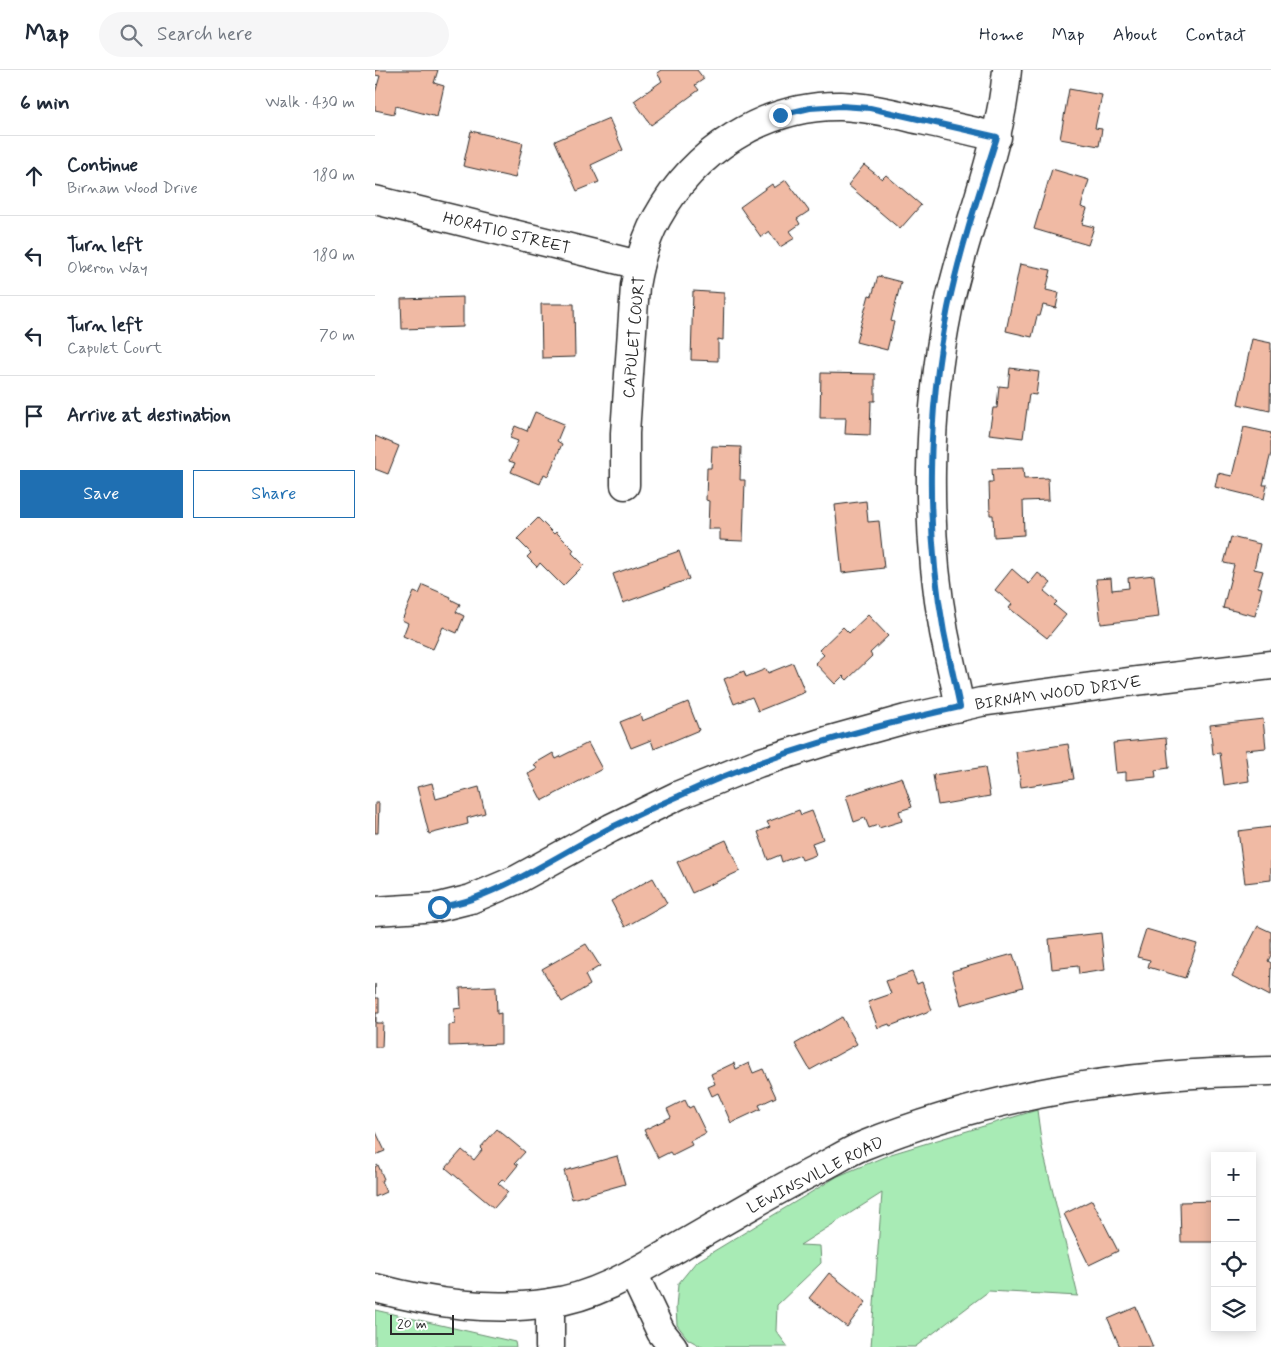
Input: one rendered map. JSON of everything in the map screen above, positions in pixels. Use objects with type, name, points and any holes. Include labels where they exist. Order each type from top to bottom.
[{"type":"street","points":[[960,707],[944,631],[935,565],[931,500],[932,445],[937,377],[948,309],[964,244],[997,137],[1007,70]]},
{"type":"street","name":"CAPULET COURT","points":[[625,486],[625,433],[635,286],[639,265],[656,219],[672,192],[694,167],[718,146],[745,129],[780,115],[810,108],[841,106],[870,108],[997,137]]},
{"type":"street","name":"HORATIO STREET","points":[[375,200],[639,265]]},
{"type":"street","name":"BIRNAM WOOD DRIVE","points":[[375,911],[439,907],[471,899],[516,880],[611,828],[679,795],[758,763],[906,719],[960,707],[1128,682],[1271,665]]},
{"type":"street","name":"LEWINSVILLE ROAD","points":[[375,1288],[412,1298],[453,1304],[518,1306],[551,1303],[602,1288],[633,1273],[811,1172],[861,1147],[929,1122],[998,1102],[1065,1088],[1135,1078],[1210,1072],[1271,1071]]},
{"type":"street","points":[[633,1273],[661,1332],[673,1347]]},
{"type":"street","points":[[550,1347],[551,1303]]},
{"type":"green space","points":[[1037,1110],[1042,1147],[1078,1296],[989,1291],[915,1347],[871,1347],[882,1193],[800,1245],[820,1246],[821,1263],[777,1305],[776,1331],[788,1347],[702,1347],[688,1339],[677,1325],[678,1284],[696,1262],[838,1176],[891,1154]]},
{"type":"green space","points":[[375,1310],[515,1342],[516,1347],[375,1347]]},
{"type":"building","points":[[375,70],[438,70],[434,83],[444,86],[437,117],[396,106],[394,114],[375,110],[375,93],[380,76],[375,75]]},
{"type":"building","points":[[661,70],[697,70],[704,79],[695,85],[699,90],[651,125],[634,101],[662,81],[657,73]]},
{"type":"building","points":[[1069,89],[1102,95],[1095,128],[1102,129],[1099,146],[1060,139]]},
{"type":"building","points":[[609,118],[623,150],[591,165],[599,182],[577,191],[555,141]]},
{"type":"building","points":[[471,131],[523,143],[515,178],[463,166]]},
{"type":"building","points":[[864,165],[882,179],[886,175],[921,205],[900,229],[848,185]]},
{"type":"building","points":[[1052,169],[1089,180],[1081,207],[1087,209],[1082,224],[1094,227],[1088,245],[1034,229]]},
{"type":"building","points":[[786,180],[809,211],[797,219],[800,224],[790,231],[795,238],[780,247],[769,231],[761,237],[740,207],[772,184],[774,188]]},
{"type":"building","points":[[1020,264],[1051,270],[1046,290],[1059,293],[1056,308],[1043,305],[1040,316],[1037,316],[1032,337],[1006,331]]},
{"type":"building","points":[[878,276],[901,282],[891,321],[894,322],[887,350],[856,342],[869,295],[872,296]]},
{"type":"building","points":[[693,291],[724,293],[723,340],[718,339],[718,361],[691,360]]},
{"type":"building","points":[[463,297],[463,327],[402,329],[401,299]]},
{"type":"building","points":[[541,304],[574,304],[575,357],[542,358]]},
{"type":"building","points":[[1252,339],[1271,343],[1270,411],[1238,404]]},
{"type":"building","points":[[1010,368],[1039,372],[1036,395],[1029,394],[1023,438],[989,434],[993,408],[997,408],[999,386],[1008,387]]},
{"type":"building","points":[[821,373],[875,374],[875,401],[871,401],[870,435],[845,434],[846,418],[820,418]]},
{"type":"building","points":[[535,412],[564,424],[557,441],[562,444],[548,476],[544,474],[540,484],[511,472],[515,463],[509,461],[518,441],[510,438],[515,426],[527,431]]},
{"type":"building","points":[[1244,427],[1271,433],[1271,453],[1263,485],[1267,485],[1264,499],[1215,487],[1218,473],[1232,476]]},
{"type":"building","points":[[375,436],[399,446],[388,474],[375,469]]},
{"type":"building","points":[[712,446],[741,447],[740,480],[745,480],[743,541],[720,540],[720,529],[708,529],[709,501],[706,500],[707,468],[711,468]]},
{"type":"building","points":[[1023,468],[1024,479],[1048,478],[1049,500],[1023,501],[1024,535],[994,537],[993,515],[990,515],[989,482],[993,482],[992,469]]},
{"type":"building","points":[[866,501],[868,522],[879,521],[884,568],[842,573],[835,505]]},
{"type":"building","points":[[538,518],[574,550],[572,553],[584,565],[563,586],[540,563],[537,567],[527,557],[531,553],[517,539]]},
{"type":"building","points":[[1231,537],[1260,544],[1254,569],[1263,571],[1258,587],[1262,588],[1255,616],[1223,608],[1234,565],[1224,563]]},
{"type":"building","points":[[679,551],[689,579],[623,603],[613,574]]},
{"type":"building","points":[[1012,569],[1029,584],[1038,573],[1051,583],[1044,591],[1057,602],[1054,605],[1066,615],[1047,638],[1009,608],[1012,604],[995,590]]},
{"type":"building","points":[[1154,575],[1159,617],[1101,624],[1096,579],[1111,578],[1112,590],[1129,588],[1128,578]]},
{"type":"building","points":[[423,585],[451,597],[450,599],[460,604],[456,612],[464,616],[457,633],[443,627],[433,649],[403,636],[408,623],[402,620],[414,592],[419,594]]},
{"type":"building","points":[[868,615],[888,636],[870,653],[872,656],[847,680],[843,676],[835,684],[815,663],[824,655],[819,650],[843,627],[849,633]]},
{"type":"building","points":[[793,663],[805,692],[758,711],[752,697],[734,704],[724,679],[744,671],[746,677],[766,669],[768,673]]},
{"type":"building","points":[[688,702],[699,730],[654,749],[651,740],[631,748],[620,722],[640,714],[642,721]]},
{"type":"building","points":[[1263,719],[1266,748],[1245,750],[1249,781],[1224,785],[1220,753],[1213,754],[1210,725]]},
{"type":"building","points":[[1166,738],[1169,768],[1155,770],[1156,777],[1126,780],[1126,772],[1116,773],[1113,743]]},
{"type":"building","points":[[588,743],[602,769],[542,801],[528,774],[537,769],[534,764],[553,753],[556,759]]},
{"type":"building","points":[[1068,744],[1074,779],[1021,787],[1016,752]]},
{"type":"building","points":[[985,767],[990,796],[938,805],[933,775]]},
{"type":"building","points":[[902,777],[912,807],[899,811],[902,821],[879,828],[878,825],[869,828],[865,818],[854,822],[846,796]]},
{"type":"building","points":[[432,783],[436,799],[479,787],[485,813],[467,818],[468,824],[429,834],[417,787]]},
{"type":"building","points":[[375,803],[379,803],[378,833],[375,833]]},
{"type":"building","points":[[799,810],[801,815],[812,811],[823,839],[812,843],[816,855],[802,860],[800,855],[782,862],[780,855],[768,860],[758,832],[770,827],[767,822]]},
{"type":"building","points":[[1271,827],[1271,880],[1245,883],[1238,831]]},
{"type":"building","points":[[726,840],[740,871],[692,893],[677,862]]},
{"type":"building","points":[[653,878],[667,903],[625,927],[611,901]]},
{"type":"building","points":[[1258,926],[1271,932],[1271,955],[1268,961],[1271,963],[1270,996],[1232,976]]},
{"type":"building","points":[[1146,929],[1197,944],[1185,978],[1148,967],[1150,960],[1137,957]]},
{"type":"building","points":[[1101,933],[1105,970],[1079,974],[1078,966],[1052,969],[1049,939]]},
{"type":"building","points":[[586,944],[600,966],[585,975],[590,985],[562,1002],[542,969]]},
{"type":"building","points":[[1013,954],[1023,987],[961,1005],[952,971]]},
{"type":"building","points":[[912,972],[917,984],[922,982],[932,1010],[890,1026],[889,1024],[878,1028],[868,1002],[891,994],[886,981]]},
{"type":"building","points":[[496,986],[497,1014],[501,1013],[501,1044],[449,1046],[449,1025],[455,1024],[454,1009],[461,1008],[460,988]]},
{"type":"building","points":[[375,998],[379,998],[379,1013],[376,1013],[376,1023],[383,1023],[382,1047],[375,1047]]},
{"type":"building","points":[[842,1017],[857,1044],[810,1070],[795,1044]]},
{"type":"building","points":[[734,1063],[736,1069],[749,1063],[753,1073],[763,1069],[776,1097],[759,1105],[761,1109],[731,1123],[718,1093],[712,1096],[708,1087],[715,1084],[711,1074]]},
{"type":"building","points":[[685,1100],[689,1108],[693,1106],[706,1133],[690,1141],[692,1145],[672,1155],[670,1152],[658,1158],[644,1130],[671,1117],[667,1109]]},
{"type":"building","points":[[497,1129],[525,1152],[515,1163],[518,1165],[505,1181],[502,1179],[498,1183],[508,1192],[494,1208],[446,1168],[462,1150],[474,1160],[482,1150],[480,1148]]},
{"type":"building","points":[[375,1132],[385,1151],[375,1155]]},
{"type":"building","points":[[617,1156],[625,1184],[572,1199],[564,1171]]},
{"type":"building","points":[[378,1165],[384,1179],[381,1181],[386,1192],[375,1197],[375,1167]]},
{"type":"building","points":[[1092,1200],[1118,1251],[1089,1265],[1064,1214]]},
{"type":"building","points":[[1211,1201],[1211,1242],[1181,1242],[1180,1202]]},
{"type":"building","points":[[829,1273],[866,1302],[847,1327],[809,1298]]},
{"type":"building","points":[[1136,1307],[1153,1347],[1120,1347],[1108,1319]]},
{"type":"route","points":[[439,907],[471,899],[516,880],[611,828],[679,795],[758,763],[906,719],[960,707],[944,631],[935,565],[931,500],[932,445],[937,377],[948,309],[964,244],[997,137],[870,108],[841,106],[810,108],[780,115]]}]
